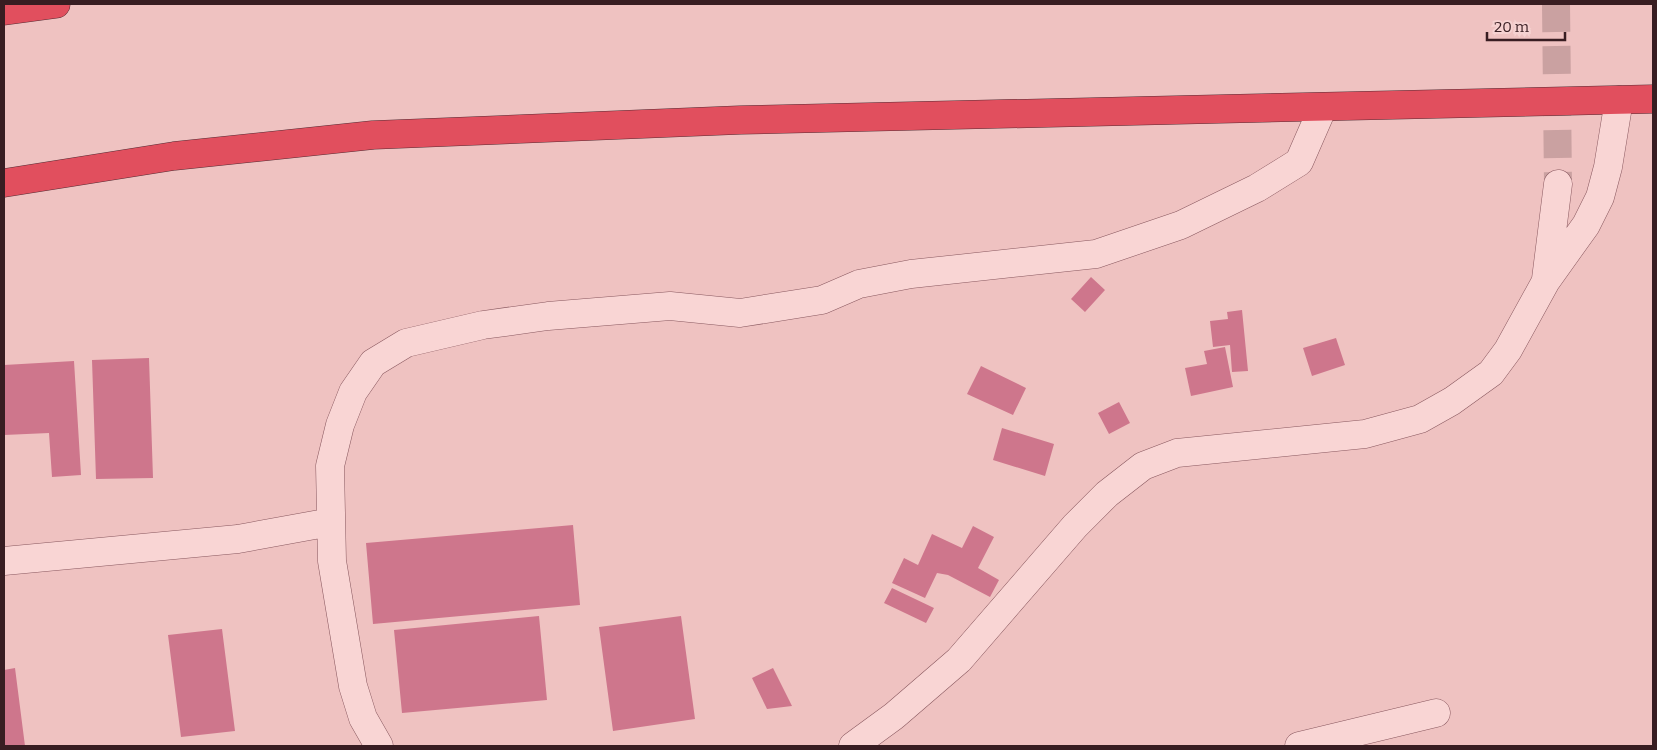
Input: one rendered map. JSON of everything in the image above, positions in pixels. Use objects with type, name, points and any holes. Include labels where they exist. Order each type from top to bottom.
[{"type":"highway","points":[[4,11],[56,4]]},
{"type":"highway","points":[[4,183],[174,156],[373,135],[740,120],[1653,99]]},
{"type":"street","points":[[853,746],[894,716],[959,660],[1074,526],[1107,494],[1144,466],[1178,453],[1365,434],[1420,419],[1452,401],[1491,373],[1508,350],[1546,281],[1586,225],[1600,197],[1608,167],[1619,100]]},
{"type":"street","points":[[379,746],[363,718],[353,686],[332,561],[330,466],[340,425],[352,392],[373,363],[406,343],[483,325],[548,316],[670,306],[740,312],[822,300],[859,284],[911,274],[1096,254],[1181,225],[1257,188],[1299,162],[1322,107]]},
{"type":"street","points":[[1546,281],[1558,184]]},
{"type":"street","points":[[4,561],[238,539],[331,522]]},
{"type":"street","points":[[1299,746],[1436,713]]},
{"type":"building","points":[[1091,277],[1105,290],[1085,312],[1071,299]]},
{"type":"building","points":[[1242,310],[1248,371],[1232,372],[1230,345],[1213,347],[1210,321],[1228,319],[1227,312]]},
{"type":"building","points":[[1336,338],[1345,365],[1312,376],[1303,348]]},
{"type":"building","points":[[1225,347],[1233,387],[1191,396],[1185,368],[1207,364],[1204,351]]},
{"type":"building","points":[[149,358],[153,478],[96,479],[92,360]]},
{"type":"building","points":[[74,361],[81,475],[52,477],[49,433],[4,435],[4,365]]},
{"type":"building","points":[[981,366],[1026,388],[1013,415],[967,394]]},
{"type":"building","points":[[1119,402],[1130,423],[1109,434],[1098,413]]},
{"type":"building","points":[[1002,428],[1054,444],[1045,476],[993,460]]},
{"type":"building","points":[[573,525],[580,605],[373,624],[366,543]]},
{"type":"building","points":[[973,526],[994,537],[978,568],[999,580],[990,597],[948,575],[937,573],[925,598],[892,583],[904,558],[918,565],[932,534],[962,548]]},
{"type":"building","points":[[892,588],[934,608],[926,623],[884,603]]},
{"type":"building","points":[[539,616],[547,700],[402,713],[394,630]]},
{"type":"building","points":[[681,616],[695,719],[613,731],[599,627]]},
{"type":"building","points":[[222,629],[235,731],[181,737],[168,635]]},
{"type":"building","points":[[15,668],[25,746],[4,746],[4,670]]},
{"type":"building","points":[[773,668],[792,706],[767,709],[752,678]]},
{"type":"tunnel","points":[[1556,4],[1558,184]]}]
